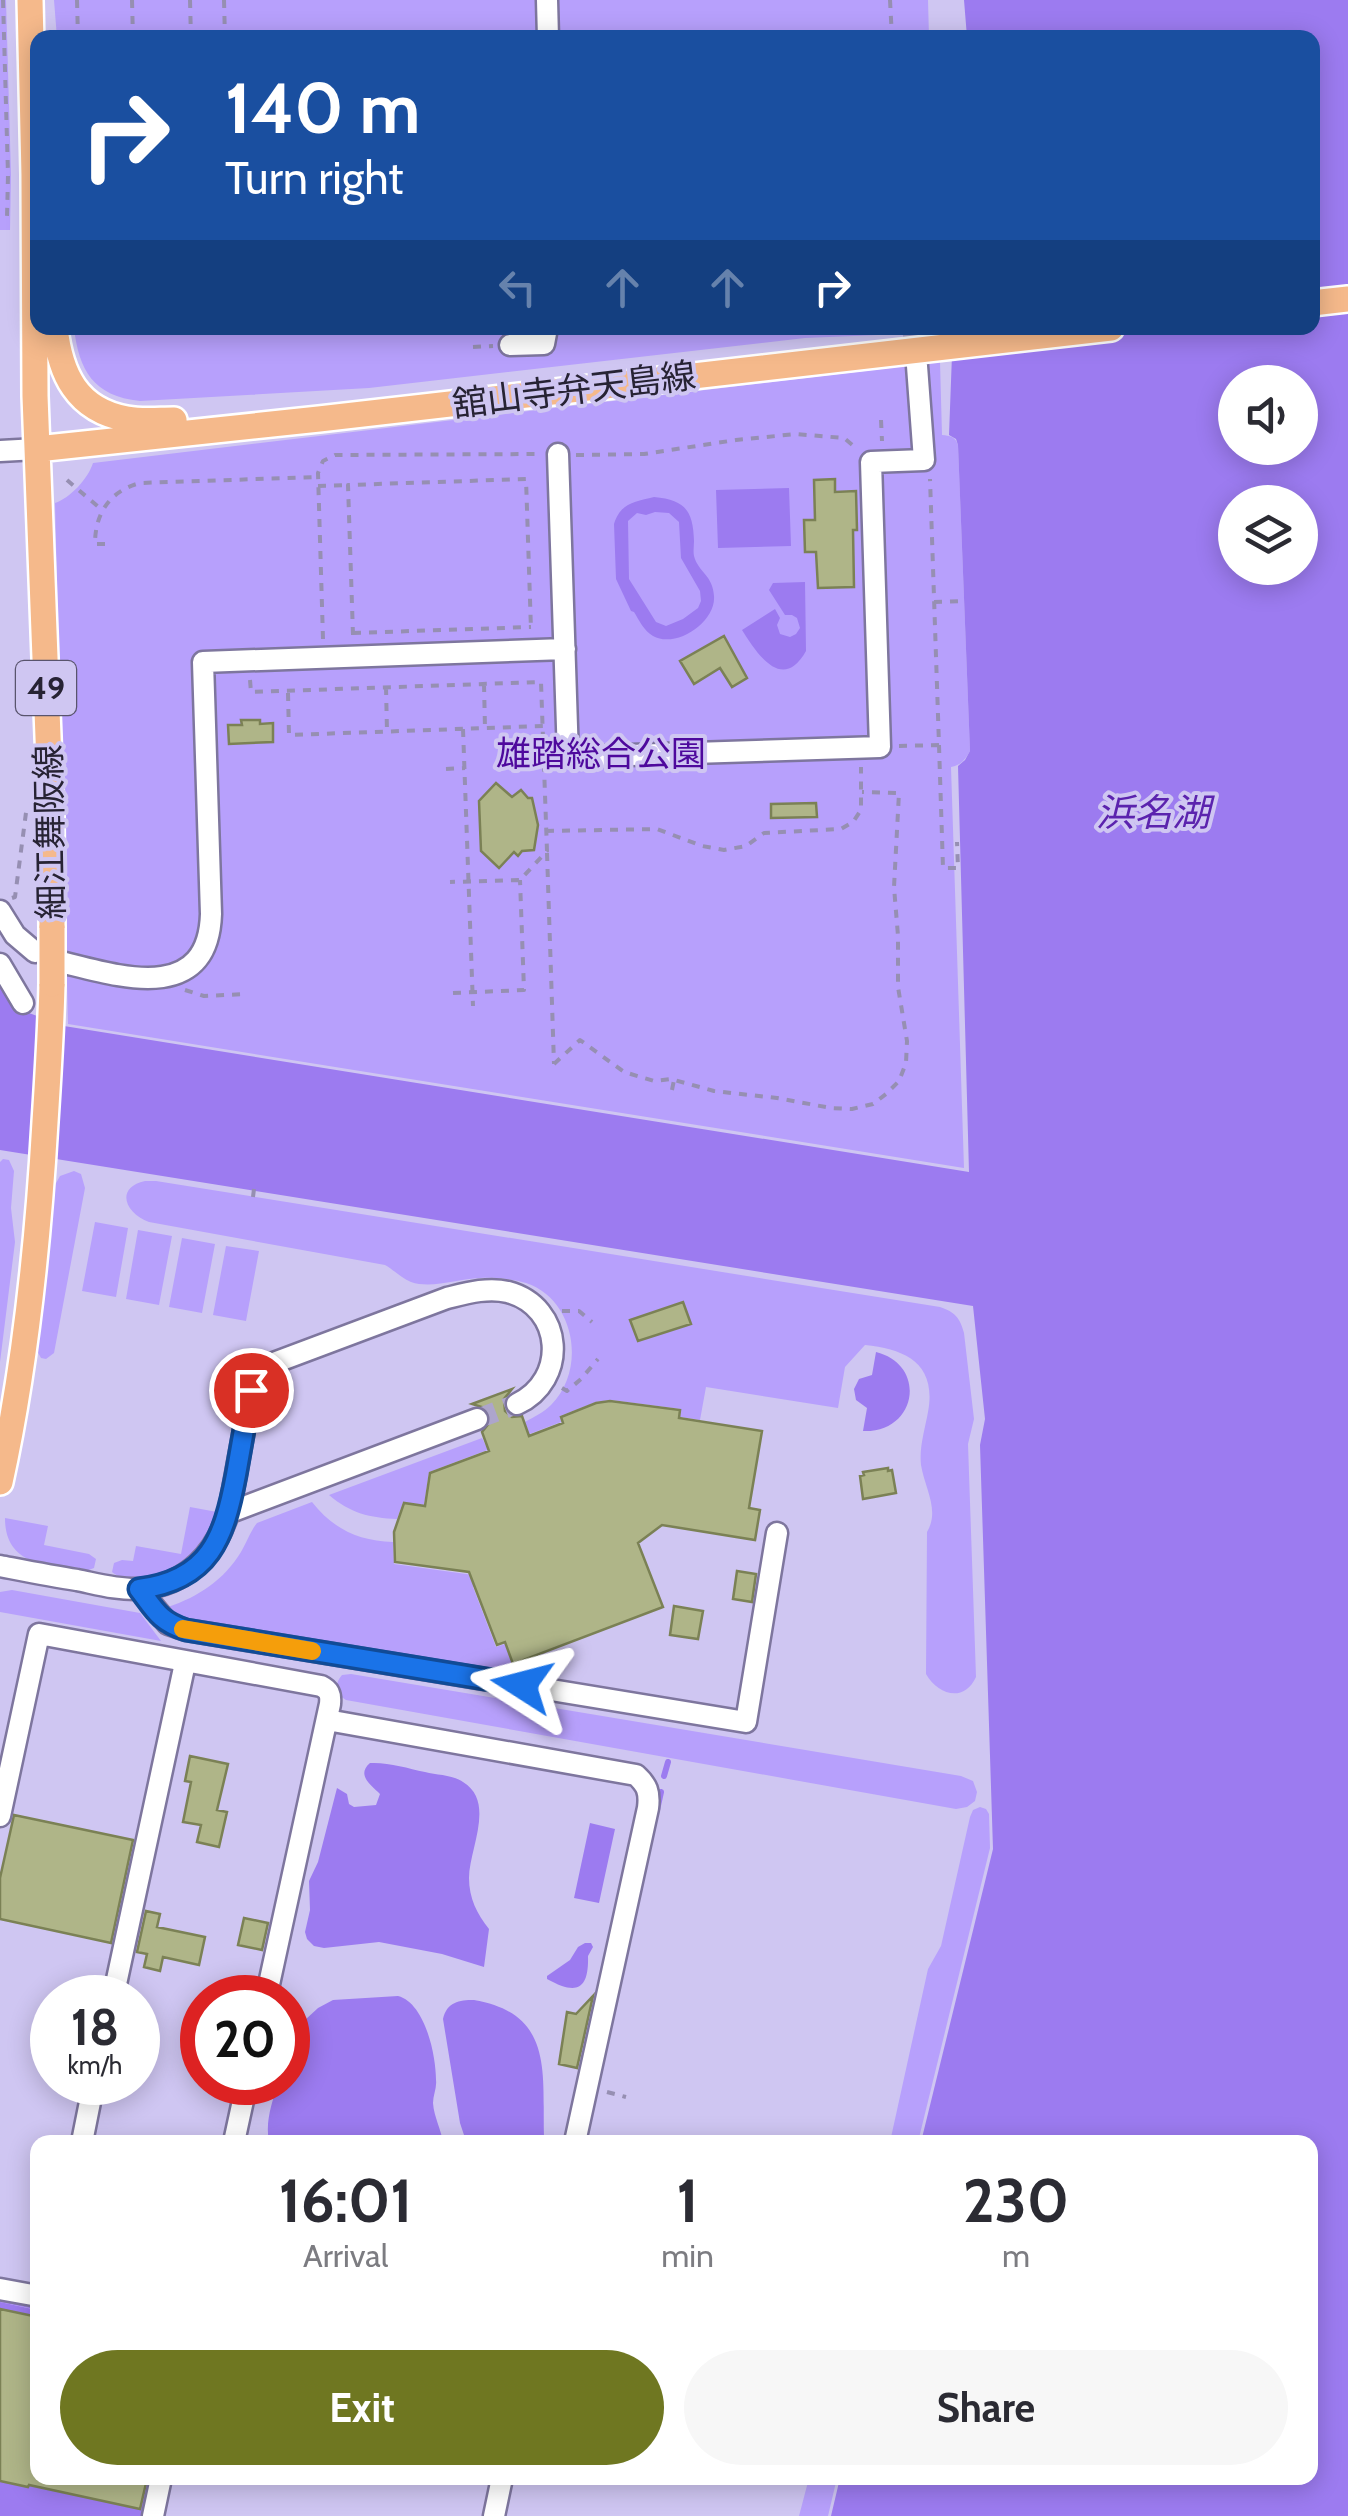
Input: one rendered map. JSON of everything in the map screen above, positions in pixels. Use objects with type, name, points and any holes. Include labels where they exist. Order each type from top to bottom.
[{"type":"main road","name":"細江舞阪線","points":[[30,0],[31,30]]},
{"type":"main road","points":[[1320,302],[1348,298]]},
{"type":"main road","name":"細江舞阪線","points":[[0,1482],[26,1332],[56,985],[35,335]]},
{"type":"main road","points":[[55,335],[58,356],[69,381],[88,402],[112,415],[139,420],[320,419]]},
{"type":"main road","name":"舘山寺弁天島線","points":[[37,449],[923,358],[1067,335]]},
{"type":"street","points":[[547,0],[548,30]]},
{"type":"street","points":[[510,345],[544,344],[546,335]]},
{"type":"street","points":[[558,454],[568,758],[870,747],[876,453],[924,460],[923,358]]},
{"type":"street","points":[[0,451],[37,449]]},
{"type":"street","points":[[56,985],[172,976],[199,955],[211,930],[203,662],[565,649]]},
{"type":"street","points":[[5,905],[15,936],[35,952]]},
{"type":"street","points":[[0,964],[24,1003]]},
{"type":"street","points":[[0,1566],[123,1588],[139,1589],[170,1582],[196,1566],[216,1542],[228,1513],[254,1370],[447,1298],[492,1290],[519,1296],[540,1313],[552,1339],[551,1366],[538,1391],[517,1404]]},
{"type":"street","points":[[228,1513],[477,1420]]},
{"type":"street","points":[[139,1589],[168,1624],[186,1630],[746,1722],[776,1533]]},
{"type":"street","points":[[0,1816],[39,1634],[328,1689],[331,1696],[327,1720],[271,1975]]},
{"type":"street","points":[[118,1975],[185,1663]]},
{"type":"street","points":[[327,1720],[636,1775],[646,1783],[650,1795],[648,1808],[578,2135]]},
{"type":"street","points":[[83,2135],[89,2105]]},
{"type":"street","points":[[236,2135],[242,2105]]},
{"type":"street","points":[[0,2288],[30,2294]]},
{"type":"street","points":[[152,2516],[159,2485]]},
{"type":"street","points":[[494,2516],[501,2485]]},
{"type":"path","points":[[3,0],[7,217],[16,217]]},
{"type":"path","points":[[77,0],[78,30]]},
{"type":"path","points":[[132,0],[134,30]]},
{"type":"path","points":[[190,0],[191,30]]},
{"type":"path","points":[[224,0],[225,30]]},
{"type":"path","points":[[890,0],[892,30]]},
{"type":"path","points":[[324,657],[318,477],[322,461],[335,455],[644,454],[736,440],[809,435],[844,438],[876,453],[881,420]]},
{"type":"path","points":[[924,460],[930,460],[943,868],[958,868],[957,842]]},
{"type":"path","points":[[105,544],[95,544],[102,510],[122,490],[140,483],[318,477]]},
{"type":"path","points":[[318,486],[526,478],[532,650]]},
{"type":"path","points":[[66,480],[102,510]]},
{"type":"path","points":[[348,485],[354,656]]},
{"type":"path","points":[[934,602],[963,601]]},
{"type":"path","points":[[353,633],[531,627]]},
{"type":"path","points":[[249,660],[250,692],[541,682],[554,1064],[580,1040],[624,1072],[654,1081],[672,1080],[714,1091],[831,1108],[873,1104],[886,1094],[898,1081],[906,1063],[907,1042],[898,987],[894,887],[899,792],[862,792]]},
{"type":"path","points":[[484,684],[486,728]]},
{"type":"path","points":[[386,687],[387,731]]},
{"type":"path","points":[[288,690],[289,734],[542,726]]},
{"type":"path","points":[[463,728],[472,1006]]},
{"type":"path","points":[[546,830],[657,829],[712,849],[735,849],[764,833],[840,830],[858,816],[870,747],[939,745]]},
{"type":"path","points":[[446,768],[465,768]]},
{"type":"path","points":[[5,905],[15,896],[28,791]]},
{"type":"path","points":[[450,882],[520,880],[547,851]]},
{"type":"path","points":[[454,992],[524,990],[520,880]]},
{"type":"path","points":[[172,976],[193,994],[245,994]]},
{"type":"path","points":[[894,1017],[913,1012]]},
{"type":"path","points":[[672,1070],[672,1090]]},
{"type":"path","points":[[253,1197],[254,1190]]},
{"type":"path","points":[[555,1314],[572,1309],[592,1322]]},
{"type":"path","points":[[556,1385],[566,1391],[598,1359]]},
{"type":"path","points":[[599,2091],[626,2097]]},
{"type":"green space","points":[[0,0],[6,0],[10,230],[0,230]]},
{"type":"green space","points":[[54,0],[928,0],[929,30],[56,30]]},
{"type":"green space","points":[[76,335],[878,335],[805,338],[369,388],[140,401],[100,387],[80,356]]},
{"type":"green space","name":"雄踏総合公園","points":[[940,362],[942,435],[954,438],[958,445],[970,751],[962,762],[951,767],[964,1168],[68,1024],[55,503],[78,487],[93,463]]},
{"type":"green space","points":[[9,1160],[14,1171],[11,1208],[15,1242],[0,1362],[0,1162]]},
{"type":"green space","points":[[74,1171],[81,1174],[85,1188],[54,1353],[46,1359],[36,1349],[55,1185],[60,1176]]},
{"type":"green space","points":[[145,1181],[950,1311],[964,1333],[974,1419],[968,1444],[976,1677],[965,1690],[951,1693],[937,1687],[926,1674],[927,1532],[932,1516],[921,1458],[930,1396],[923,1371],[905,1355],[865,1345],[845,1367],[838,1408],[706,1387],[700,1420],[680,1417],[681,1409],[611,1400],[560,1416],[561,1422],[519,1438],[517,1434],[528,1430],[525,1422],[551,1405],[562,1390],[572,1355],[565,1319],[543,1291],[526,1283],[497,1278],[419,1284],[385,1265],[149,1222],[134,1213],[127,1201],[129,1189]]},
{"type":"green space","points":[[95,1222],[128,1228],[116,1297],[82,1291]]},
{"type":"green space","points":[[138,1230],[172,1236],[159,1305],[126,1299]]},
{"type":"green space","points":[[182,1238],[215,1244],[202,1313],[169,1307]]},
{"type":"green space","points":[[226,1246],[259,1251],[246,1321],[213,1315]]},
{"type":"green space","points":[[482,1438],[486,1446],[497,1442],[498,1446],[429,1472],[424,1505],[403,1502],[397,1519],[361,1513],[329,1495]]},
{"type":"green space","points":[[312,1502],[348,1532],[393,1542],[394,1564],[495,1578],[473,1587],[496,1647],[505,1644],[517,1677],[187,1623],[167,1613],[168,1607],[200,1593],[227,1571],[257,1523]]},
{"type":"green space","points":[[190,1507],[217,1512],[207,1537],[190,1557],[156,1576],[126,1578],[112,1572],[114,1563],[133,1561],[136,1546],[181,1554]]},
{"type":"green space","points":[[5,1518],[48,1526],[44,1545],[89,1554],[96,1559],[94,1568],[86,1571],[44,1565],[21,1555],[12,1546]]},
{"type":"green space","points":[[12,1590],[140,1613],[161,1641],[0,1612],[0,1592]]},
{"type":"green space","points":[[342,1675],[961,1776],[973,1781],[977,1792],[975,1801],[956,1809],[346,1700],[337,1685]]},
{"type":"green space","points":[[980,1807],[989,1814],[990,1848],[920,2135],[892,2135],[928,1969],[941,1946],[973,1810]]},
{"type":"green space","points":[[807,2485],[835,2485],[828,2516],[799,2516]]},
{"type":"water","name":"浜名湖","points":[[964,0],[1348,0],[1348,2516],[831,2516],[838,2485],[1318,2485],[1318,2135],[923,2135],[993,1849],[980,1445],[985,1419],[973,1306],[0,1150],[0,976],[21,1010],[64,1026],[969,1172],[958,766],[970,751],[956,439],[949,435],[953,335],[1320,335],[1320,30],[966,30]]},
{"type":"water","points":[[789,488],[791,546],[718,548],[716,490]]},
{"type":"water","points":[[654,497],[680,504],[689,514],[694,556],[714,596],[713,606],[702,624],[673,639],[662,639],[647,631],[631,611],[616,579],[617,517],[625,507]],"holes":[[[637,513],[669,513],[679,522],[681,558],[700,591],[701,601],[683,619],[666,626],[656,622],[629,579],[628,521]]]},
{"type":"water","points":[[805,582],[806,651],[788,669],[779,669],[762,658],[742,630],[775,609],[780,618],[780,634],[796,634],[800,628],[797,618],[785,615],[769,590],[773,583]]},
{"type":"water","points":[[876,1352],[893,1359],[904,1370],[909,1397],[905,1410],[895,1421],[881,1429],[863,1431],[867,1408],[856,1400],[854,1389],[859,1379],[872,1375]]},
{"type":"water","points":[[370,1763],[450,1777],[473,1791],[479,1814],[469,1885],[474,1905],[489,1929],[484,1967],[379,1942],[324,1948],[307,1939],[309,1881],[318,1862],[337,1788],[347,1794],[354,1807],[376,1805],[380,1794],[364,1772]]},
{"type":"water","points":[[590,1823],[615,1829],[599,1903],[574,1898]]},
{"type":"water","points":[[585,1943],[593,1947],[586,1977],[579,1987],[566,1987],[547,1979],[547,1976],[570,1960]]},
{"type":"water","points":[[398,1996],[415,2009],[431,2044],[436,2083],[433,2100],[441,2135],[268,2135],[272,2105],[310,2105],[310,2015],[333,2000]]},
{"type":"water","points":[[463,2001],[500,2007],[519,2018],[531,2033],[542,2070],[544,2135],[464,2135],[443,2019],[447,2009]]},
{"type":"water","points":[[0,2302],[30,2308],[30,2485],[152,2485],[145,2516],[0,2516]]},
{"type":"building","points":[[835,479],[835,492],[856,491],[854,587],[818,588],[816,552],[805,552],[804,520],[815,520],[814,480]]},
{"type":"building","points":[[724,636],[747,678],[732,687],[720,668],[694,684],[680,661]]},
{"type":"building","points":[[241,720],[273,723],[273,742],[229,744],[228,725],[242,725]]},
{"type":"building","points":[[496,783],[512,797],[521,790],[532,798],[538,825],[534,850],[522,851],[518,856],[514,852],[499,868],[481,851],[479,801]]},
{"type":"building","points":[[816,803],[817,817],[771,818],[771,804]]},
{"type":"building","points":[[683,1302],[691,1324],[638,1341],[630,1320]]},
{"type":"building","points":[[512,1389],[504,1399],[505,1411],[512,1417],[522,1416],[529,1436],[563,1423],[561,1417],[610,1401],[680,1410],[679,1418],[762,1431],[749,1508],[760,1510],[755,1540],[662,1525],[638,1543],[663,1607],[513,1664],[505,1642],[497,1645],[469,1572],[395,1562],[394,1532],[404,1503],[425,1506],[430,1473],[489,1451],[482,1432],[490,1422],[489,1413],[472,1404]]},
{"type":"building","points":[[892,1470],[896,1493],[863,1499],[863,1472]]},
{"type":"building","points":[[737,1571],[756,1574],[752,1602],[733,1599]]},
{"type":"building","points":[[674,1606],[703,1611],[698,1639],[670,1635]]},
{"type":"building","points":[[190,1756],[228,1764],[217,1810],[227,1812],[219,1847],[197,1842],[201,1825],[183,1822],[191,1782],[185,1781]]},
{"type":"building","points":[[14,1815],[133,1840],[111,1943],[0,1919],[0,1878]]},
{"type":"building","points":[[146,1911],[160,1914],[157,1927],[205,1937],[199,1965],[163,1957],[160,1971],[144,1967],[147,1954],[137,1952]]},
{"type":"building","points":[[244,1918],[268,1923],[262,1950],[238,1945]]},
{"type":"building","points":[[593,1996],[577,2068],[559,2064],[567,2012],[576,2014]]},
{"type":"building","points":[[0,2309],[30,2315],[30,2485],[146,2485],[140,2509],[0,2481]]},
{"type":"waterway","points":[[664,1776],[668,1762]]},
{"type":"waterway","points":[[657,1810],[661,1792]]},
{"type":"waterway","points":[[0,2299],[30,2305]]},
{"type":"tunnel","points":[[913,335],[917,364]]},
{"type":"tunnel","points":[[477,1419],[517,1404]]},
{"type":"slow traffic","points":[[183,1629],[312,1651]]},
{"type":"route","points":[[251,1390],[224,1528],[207,1555],[184,1575],[139,1589],[156,1611],[168,1624],[186,1630],[522,1685]]}]
